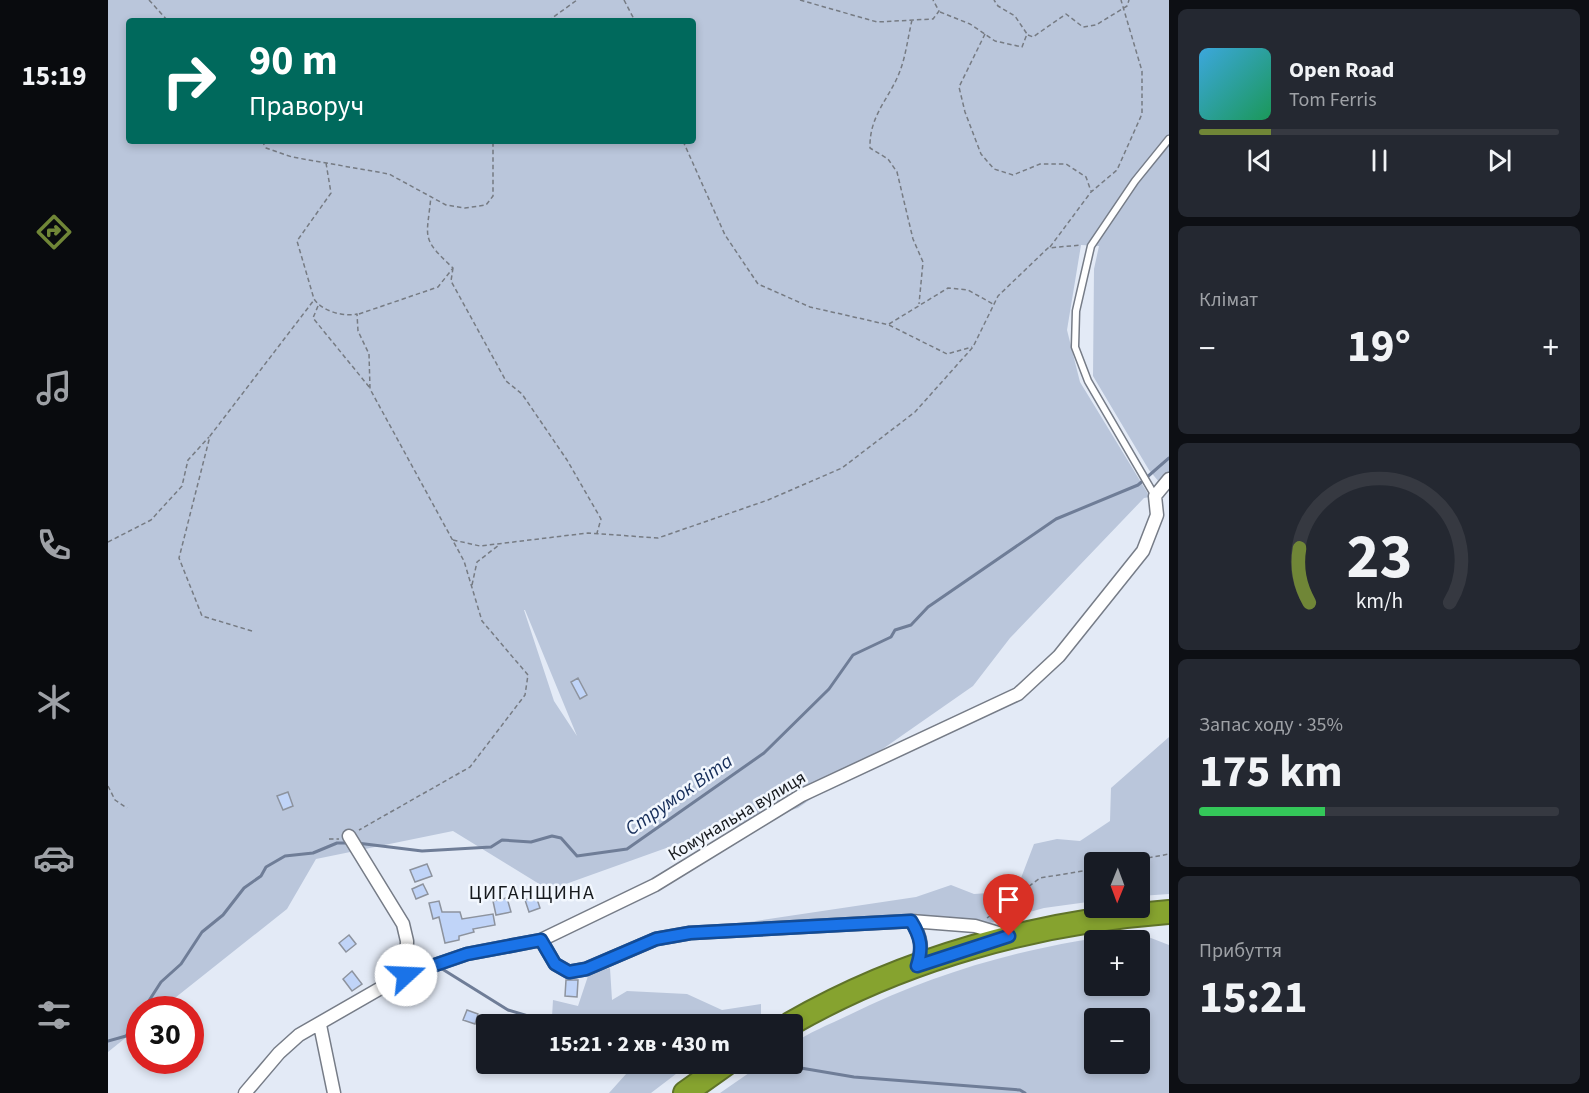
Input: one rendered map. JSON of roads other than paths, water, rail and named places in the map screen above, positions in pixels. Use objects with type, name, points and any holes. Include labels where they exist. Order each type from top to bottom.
[{"type":"highway","points":[[803,1018],[917,966],[1009,936],[1122,915],[1169,912]]},
{"type":"highway","points":[[685,1093],[712,1074]]},
{"type":"street","points":[[1155,496],[1169,479]]},
{"type":"street","name":"Комунальна вулиця","points":[[245,1093],[279,1053],[299,1035],[406,975],[467,954],[541,940],[655,885],[802,795],[1017,694],[1059,656],[1143,551],[1157,515],[1155,496]]},
{"type":"street","points":[[349,836],[403,924],[407,941],[406,975]]},
{"type":"street","points":[[911,921],[921,940],[921,952],[917,966]]},
{"type":"street","points":[[541,940],[555,964],[569,972],[586,969],[656,939],[690,933],[911,921],[975,926],[1009,936]]},
{"type":"street","points":[[320,1025],[334,1093]]},
{"type":"lane","points":[[1155,496],[1088,381],[1075,347],[1076,311],[1091,246],[1135,181],[1169,139]]},
{"type":"waterway","name":"Струмок Віта","points":[[357,843],[422,851],[491,847],[502,840],[531,842],[552,836],[561,838],[577,856],[627,849],[764,753],[829,689],[853,655],[891,637],[895,630],[911,625],[928,607],[1056,519],[1138,485],[1169,458]]},
{"type":"waterway","name":"Струмок Віта","points":[[152,996],[161,982],[181,964],[202,932],[223,915],[244,888],[261,876],[266,867],[285,856],[313,853],[337,843],[350,843]]},
{"type":"waterway","points":[[414,953],[431,962]]},
{"type":"waterway","points":[[439,967],[508,1010],[521,1014]]},
{"type":"waterway","name":"Струмок Віта","points":[[108,1041],[126,1036]]},
{"type":"waterway","points":[[803,1068],[854,1077],[1020,1090],[1025,1093]]},
{"type":"district","name":"ЦИГАНЩИНА","points":[[532,893]]}]
